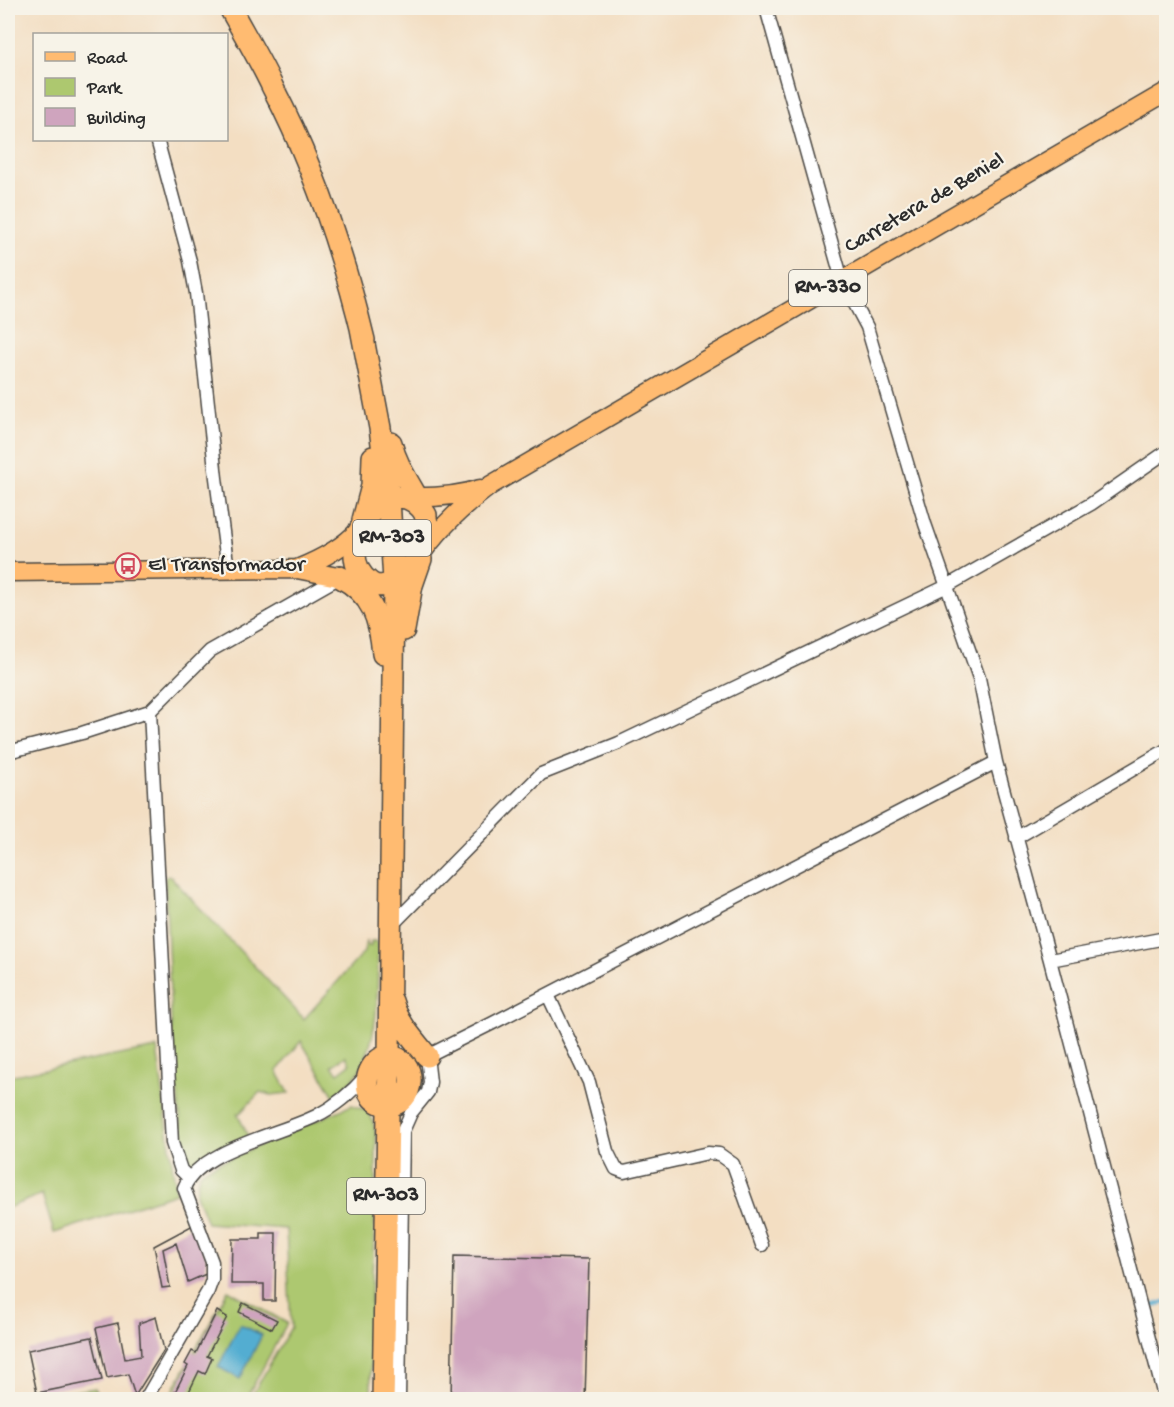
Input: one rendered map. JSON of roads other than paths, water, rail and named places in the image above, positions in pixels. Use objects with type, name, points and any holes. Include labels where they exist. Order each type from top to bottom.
[{"type":"highway","points":[[230,8],[274,88],[313,177],[337,244],[395,459],[428,531],[412,585],[405,619],[392,750]]},
{"type":"highway","points":[[361,328],[373,460],[372,486],[356,545],[355,558],[362,574],[359,585],[377,621],[382,645],[392,750]]},
{"type":"highway","points":[[360,529],[375,508],[414,498]]},
{"type":"highway","name":"RM-303","points":[[383,1400],[388,1099],[382,1062],[389,992],[394,581],[414,498]]},
{"type":"highway","points":[[359,585],[381,587],[394,581],[423,552]]},
{"type":"highway","points":[[389,992],[399,1019],[408,1034],[427,1056]]},
{"type":"highway","points":[[382,1062],[403,1060],[409,1070],[388,1099]]},
{"type":"main road","name":"Carretera de Beniel","points":[[490,485],[1167,92]]},
{"type":"main road","points":[[414,498],[460,495],[490,485]]},
{"type":"main road","points":[[423,552],[444,524],[490,485]]},
{"type":"main road","points":[[297,569],[317,561],[346,543],[360,529]]},
{"type":"main road","points":[[8,572],[297,569],[359,585]]},
{"type":"street","points":[[766,8],[842,280],[867,327],[925,524],[979,678],[996,762],[1165,1400]]},
{"type":"street","points":[[158,142],[190,261],[196,293],[228,570]]},
{"type":"street","points":[[390,928],[541,774],[619,743],[947,586],[1091,504],[1167,452]]},
{"type":"street","points":[[8,752],[82,733],[150,711],[210,651],[359,585]]},
{"type":"street","points":[[150,711],[172,1143],[181,1170],[188,1177]]},
{"type":"street","points":[[1016,838],[1167,750]]},
{"type":"street","points":[[145,1400],[208,1291],[212,1280],[212,1262],[184,1188],[188,1177],[209,1160],[315,1116],[338,1103],[382,1062],[427,1056],[996,762]]},
{"type":"street","points":[[1050,960],[1167,938]]},
{"type":"street","points":[[548,995],[589,1082],[607,1151],[616,1169],[624,1172],[708,1153],[720,1154],[733,1164],[762,1245]]},
{"type":"street","points":[[338,1103],[388,1099],[416,1072],[427,1056]]},
{"type":"street","points":[[399,1400],[403,1131],[411,1113],[428,1092],[430,1082],[427,1056]]},
{"type":"water","points":[[240,1324],[262,1335],[240,1379],[218,1367]]},
{"type":"waterway","points":[[1144,1308],[1166,1302]]},
{"type":"place","name":"El Transformador","points":[[128,566]]}]
